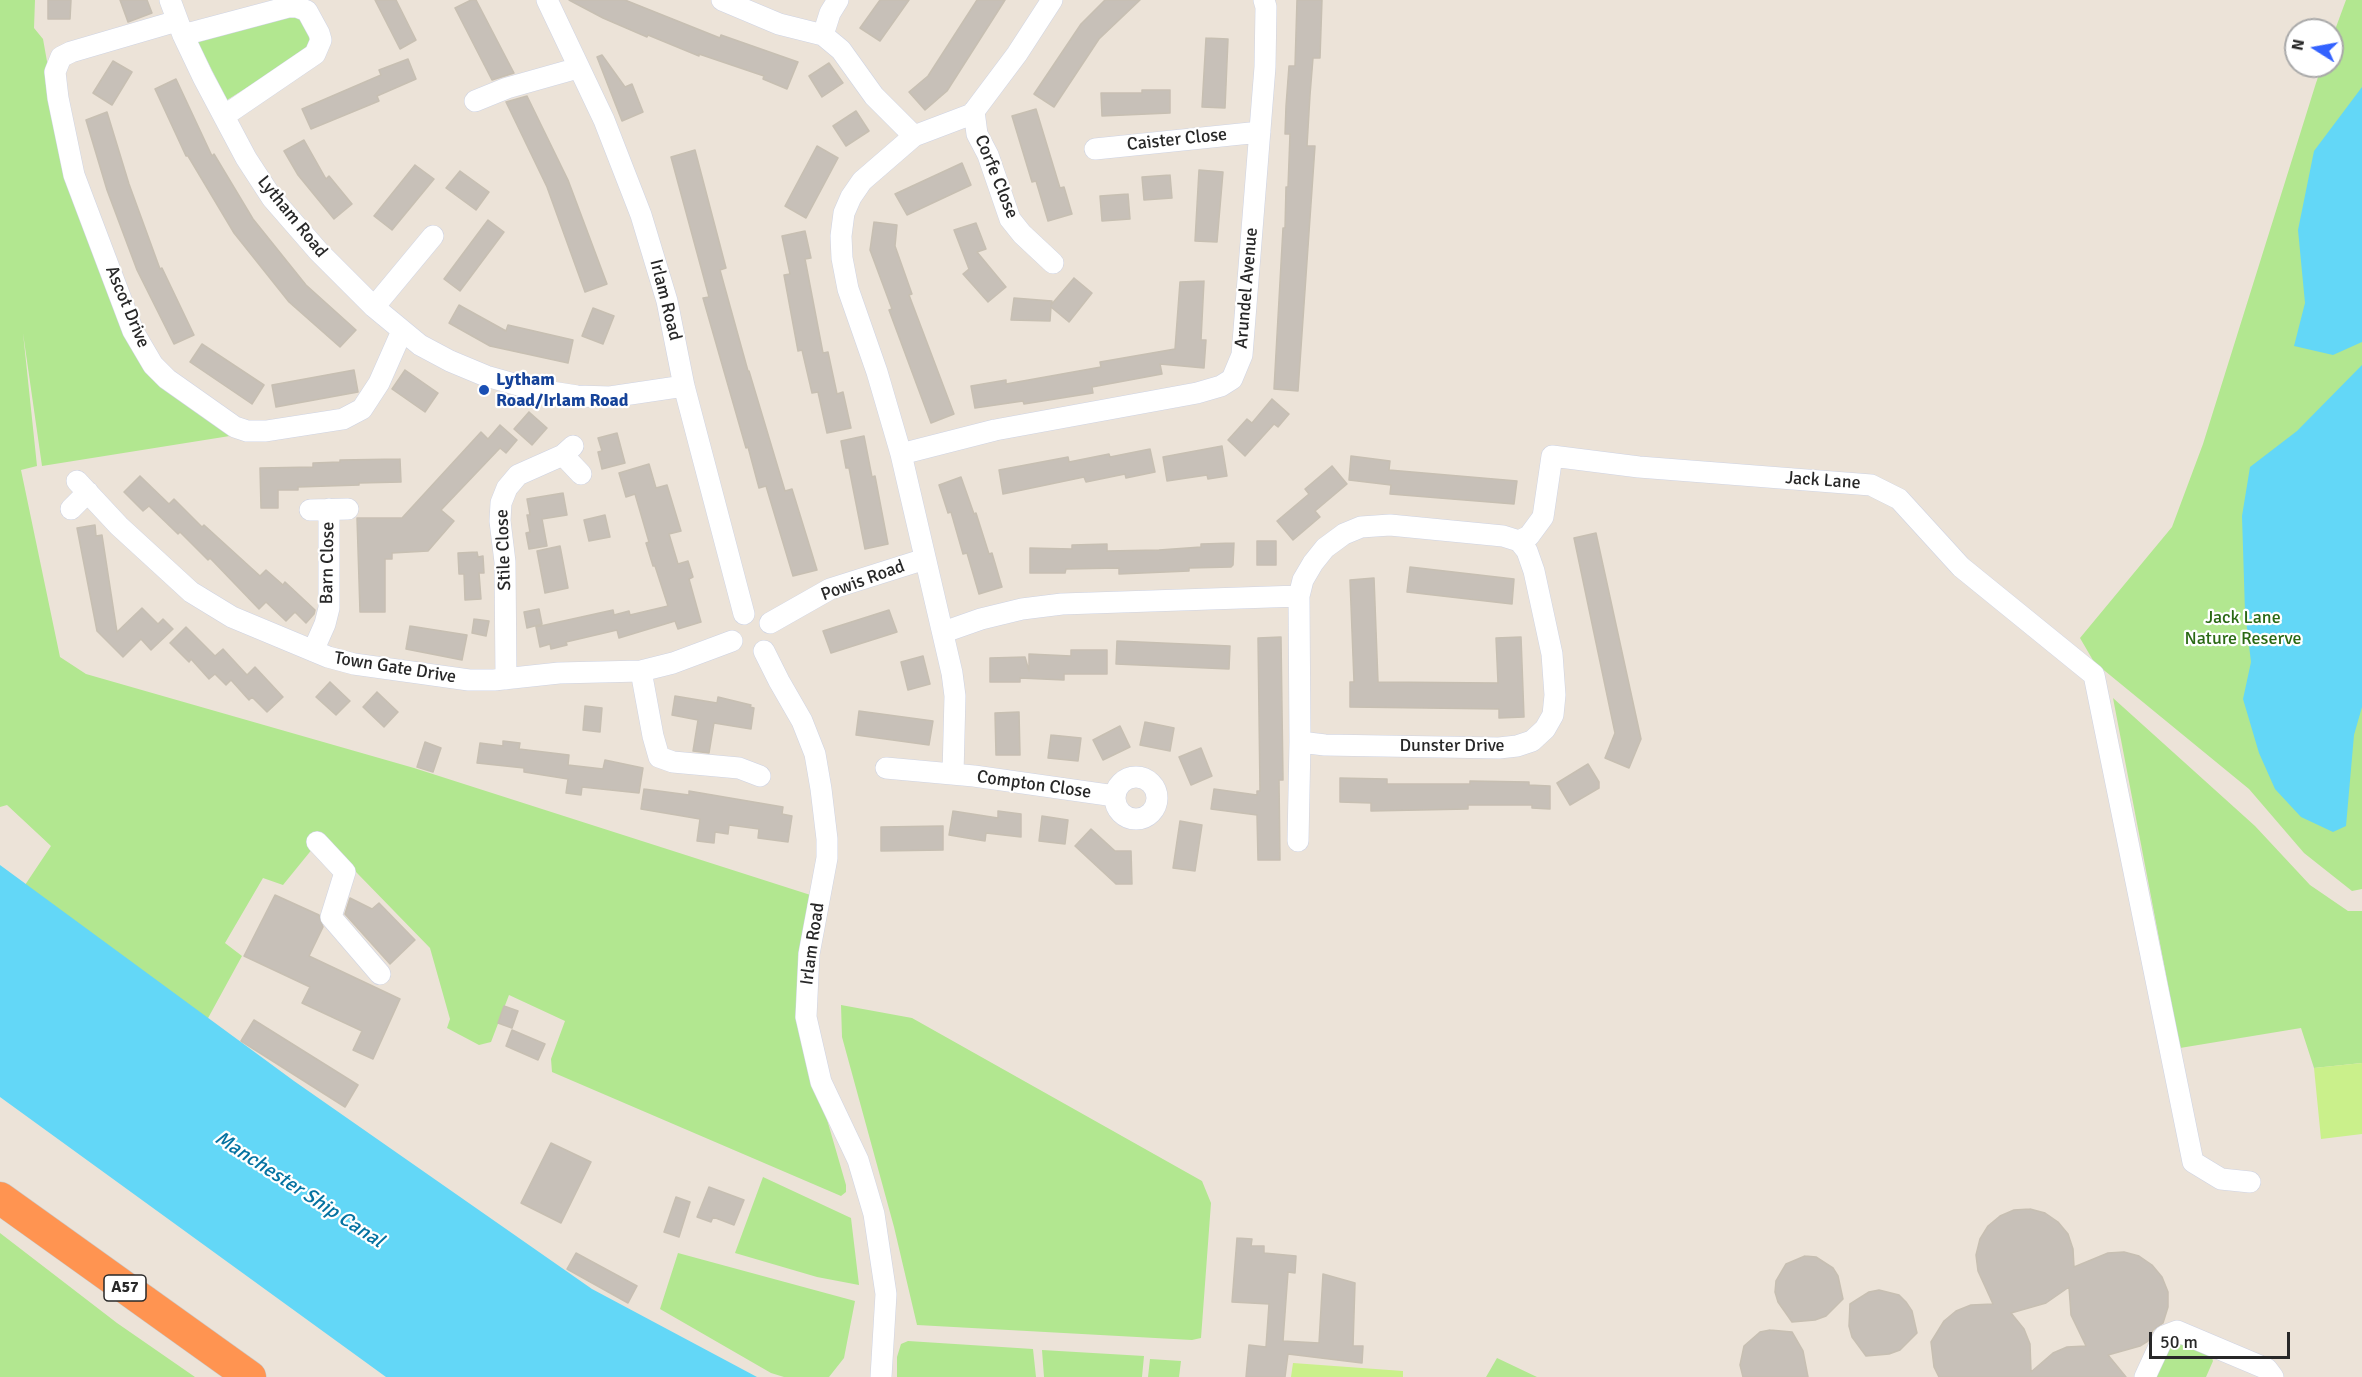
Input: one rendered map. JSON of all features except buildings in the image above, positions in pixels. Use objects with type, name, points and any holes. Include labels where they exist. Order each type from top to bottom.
[{"type":"highway","name":"A57","points":[[0,1198],[250,1377]]},
{"type":"street","name":"Lytham Road","points":[[170,0],[180,28],[224,116],[246,158],[272,198],[319,252],[374,307],[420,345],[486,376],[532,389],[577,396],[610,397],[684,386]]},
{"type":"street","name":"Irlam Road","points":[[547,0],[604,120],[641,215],[667,300],[684,386],[744,614]]},
{"type":"street","points":[[722,0],[779,24],[823,35],[841,50],[874,96],[914,136]]},
{"type":"street","points":[[823,35],[830,13],[838,0]]},
{"type":"street","points":[[1052,0],[1017,54],[974,111],[958,120],[914,136],[862,181],[850,197],[844,213],[841,236],[842,258],[848,289],[877,372],[901,454],[944,632],[981,619],[1022,609],[1062,604],[1299,596]]},
{"type":"street","name":"Arundel Avenue","points":[[901,454],[995,430],[1197,393],[1221,386],[1232,379],[1242,355],[1260,132],[1266,28],[1264,0]]},
{"type":"street","points":[[180,28],[297,7],[307,11],[319,33],[321,40],[315,54],[224,116]]},
{"type":"street","name":"Ascot Drive","points":[[180,28],[71,52],[61,57],[56,72],[58,98],[74,175],[133,331],[153,365],[167,379],[235,427],[247,431],[266,431],[343,419],[362,409],[379,383],[402,331]]},
{"type":"street","points":[[475,101],[507,88],[578,68]]},
{"type":"street","name":"Corfe Close","points":[[974,111],[977,134],[988,155],[1010,219],[1039,259]]},
{"type":"street","name":"Caister Close","points":[[1106,154],[1260,132]]},
{"type":"street","points":[[374,307],[433,236]]},
{"type":"street","name":"Stile Close","points":[[506,679],[505,562],[500,521],[501,503],[507,488],[518,475],[568,451],[581,474]]},
{"type":"street","name":"Jack Lane","points":[[1519,541],[1529,536],[1544,517],[1552,456],[1639,467],[1871,484],[1899,499],[1961,567],[2094,675],[2193,1162],[2222,1179],[2250,1182]]},
{"type":"street","name":"Town Gate Drive","points":[[71,509],[83,486],[119,526],[191,592],[232,617],[313,651],[354,664],[469,680],[506,679],[559,673],[641,671],[673,663],[732,641]]},
{"type":"street","name":"Barn Close","points":[[313,651],[325,624],[329,608],[329,509]]},
{"type":"street","points":[[1298,841],[1299,596],[1308,571],[1325,548],[1344,534],[1361,527],[1389,525],[1503,536],[1519,541]]},
{"type":"street","name":"Dunster Drive","points":[[1300,742],[1325,745],[1499,748],[1532,741],[1545,729],[1553,715],[1555,695],[1552,654],[1534,572],[1527,551],[1519,541]]},
{"type":"street","name":"Powis Road","points":[[770,623],[830,589],[926,559]]},
{"type":"street","points":[[756,613],[767,618],[770,623],[773,635],[769,646],[764,651],[746,654],[740,651],[732,641],[734,622],[744,614],[756,613]]},
{"type":"street","name":"Compton Close","points":[[944,632],[955,696],[953,774]]},
{"type":"street","name":"Irlam Road","points":[[764,651],[802,721],[815,754],[821,789],[827,858],[808,954],[806,1017],[820,1082],[858,1160],[874,1214],[886,1294],[878,1375]]},
{"type":"street","points":[[641,671],[659,758],[673,762],[739,768],[760,776]]},
{"type":"street","name":"Compton Close","points":[[897,774],[953,774],[1115,796]]},
{"type":"street","points":[[317,842],[345,873],[332,916],[380,974]]},
{"type":"street","points":[[2145,1377],[2164,1336],[2177,1330],[2267,1369],[2273,1377]]},
{"type":"green space","points":[[0,0],[35,0],[34,28],[43,39],[60,134],[146,366],[236,435],[42,466],[23,333],[37,466],[21,470],[60,657],[86,674],[414,768],[823,899],[814,946],[815,1078],[846,1185],[846,1192],[841,1196],[552,1072],[551,1059],[565,1021],[509,995],[491,1042],[479,1045],[447,1028],[450,1019],[430,948],[322,837],[283,885],[263,878],[225,943],[242,956],[207,1020],[25,885],[51,846],[7,805],[0,807]]},
{"type":"green space","name":"Jack Lane Nature Reserve","points":[[2346,0],[2362,0],[2362,889],[2352,891],[2304,853],[2249,789],[2094,662],[2080,638],[2172,527],[2203,444],[2318,78],[2344,78],[2344,18],[2339,18]]},
{"type":"green space","points":[[286,14],[300,19],[310,38],[306,51],[227,100],[197,41]]},
{"type":"green space","points":[[2113,698],[2255,826],[2310,885],[2348,911],[2362,911],[2362,1063],[2314,1068],[2301,1028],[2180,1048]]},
{"type":"green space","points":[[841,1005],[912,1018],[1202,1181],[1211,1203],[1201,1338],[1192,1340],[917,1325],[894,1227],[842,1037]]},
{"type":"green space","points":[[2362,1063],[2362,1134],[2321,1139],[2314,1068]]},
{"type":"green space","points":[[763,1177],[851,1218],[859,1285],[817,1277],[735,1253]]},
{"type":"green space","points":[[0,1233],[117,1323],[195,1377],[0,1377]]},
{"type":"green space","points":[[678,1253],[855,1301],[844,1358],[829,1377],[784,1377],[771,1373],[660,1309]]},
{"type":"green space","points":[[2172,1338],[2211,1355],[2213,1361],[2206,1377],[2154,1377]]},
{"type":"green space","points":[[908,1341],[1033,1349],[1036,1377],[897,1377],[897,1357],[901,1344]]},
{"type":"green space","points":[[1042,1350],[1144,1356],[1142,1377],[1044,1377]]},
{"type":"green space","points":[[1497,1358],[1537,1377],[1486,1377]]},
{"type":"green space","points":[[1150,1359],[1181,1361],[1179,1377],[1148,1377]]},
{"type":"green space","points":[[1293,1363],[1403,1371],[1403,1377],[1291,1377]]},
{"type":"water","points":[[2362,87],[2362,342],[2333,355],[2294,346],[2305,303],[2298,230],[2314,151]]},
{"type":"water","points":[[2362,365],[2362,707],[2354,735],[2346,826],[2333,832],[2301,817],[2275,789],[2259,753],[2243,699],[2251,662],[2245,612],[2242,516],[2250,467],[2297,431]]},
{"type":"water","name":"Manchester Ship Canal","points":[[0,865],[294,1081],[592,1289],[757,1377],[386,1377],[0,1097]]},
{"type":"place","name":"Lytham Road/Irlam Road","points":[[484,390]]}]
